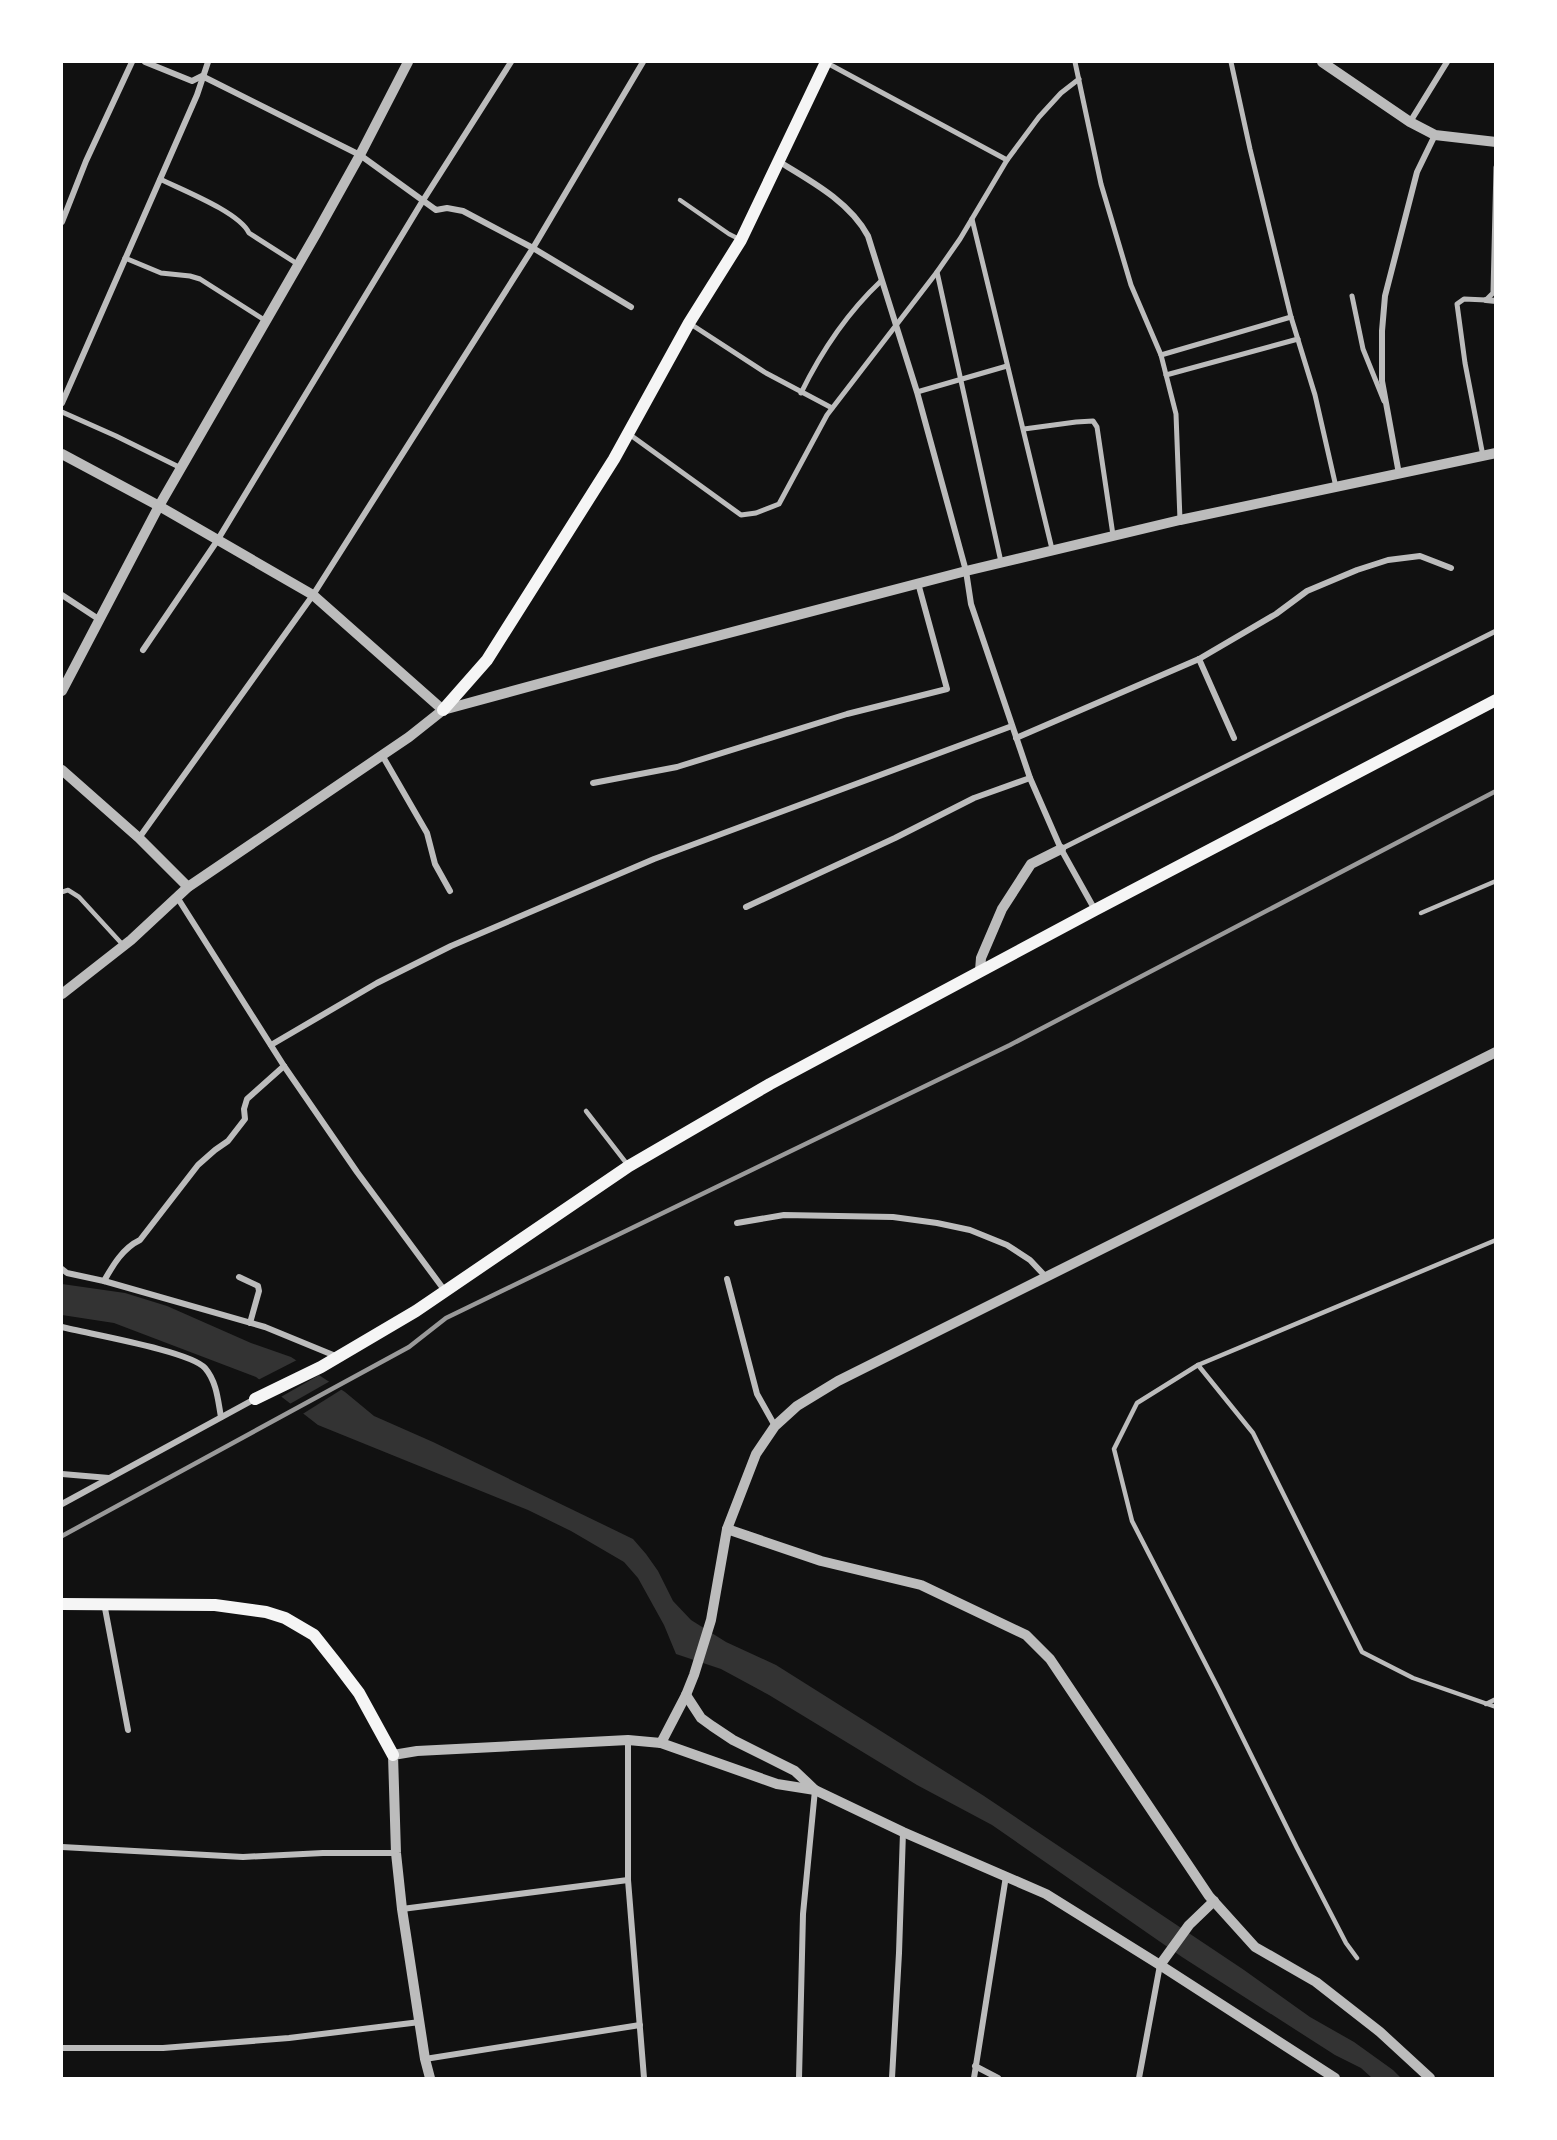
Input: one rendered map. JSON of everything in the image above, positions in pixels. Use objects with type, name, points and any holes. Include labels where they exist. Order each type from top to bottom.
[{"type":"main road","points":[[443,710],[487,660],[628,433],[689,323],[741,240],[826,62]]},
{"type":"main road","points":[[255,1399],[321,1367],[416,1311],[629,1166],[770,1083],[1496,700]]},
{"type":"main road","points":[[62,1604],[214,1605],[266,1612],[285,1618],[314,1635],[359,1693],[393,1755]]},
{"type":"street","points":[[62,222],[86,161],[132,62]]},
{"type":"street","points":[[145,62],[192,81],[202,76]]},
{"type":"street","points":[[62,403],[197,95],[208,62]]},
{"type":"street","points":[[62,691],[159,506],[299,265],[408,62]]},
{"type":"street","points":[[143,650],[217,541],[422,202],[511,62]]},
{"type":"street","points":[[139,838],[313,595],[533,248],[643,62]]},
{"type":"street","points":[[826,62],[1007,160]]},
{"type":"street","points":[[1075,62],[1101,184],[1131,285],[1161,355],[1176,414],[1180,520]]},
{"type":"street","points":[[1231,62],[1291,317],[1315,395],[1336,487]]},
{"type":"street","points":[[1325,62],[1410,122],[1435,135],[1496,142]]},
{"type":"street","points":[[1410,122],[1447,62]]},
{"type":"street","points":[[202,76],[360,155],[436,210],[447,208],[463,211],[533,248],[631,307]]},
{"type":"street","points":[[628,433],[741,515],[756,513],[779,504],[832,408],[937,272],[1007,160],[1060,93],[1079,79]]},
{"type":"street","points":[[1399,474],[1382,381],[1385,296],[1417,172],[1435,135]]},
{"type":"street","points":[[778,161],[807,178],[848,209],[861,223],[868,236],[917,392],[966,571],[971,604],[1016,738],[1030,778],[1062,849],[1095,910]]},
{"type":"street","points":[[1486,300],[1493,293],[1496,167]]},
{"type":"street","points":[[160,179],[227,213],[246,226],[249,233],[299,265]]},
{"type":"street","points":[[972,219],[1052,549]]},
{"type":"street","points":[[125,258],[161,273],[200,279],[266,321]]},
{"type":"street","points":[[937,272],[1001,562]]},
{"type":"street","points":[[801,393],[819,357],[836,333],[860,301],[881,281]]},
{"type":"street","points":[[1352,296],[1363,349],[1386,405]]},
{"type":"street","points":[[1483,456],[1465,363],[1457,304],[1464,299],[1496,301]]},
{"type":"street","points":[[1161,355],[1291,317]]},
{"type":"street","points":[[689,323],[766,373],[832,408]]},
{"type":"street","points":[[1166,375],[1298,339]]},
{"type":"street","points":[[917,392],[1007,366]]},
{"type":"street","points":[[62,412],[181,468]]},
{"type":"street","points":[[1024,429],[1093,421],[1097,427],[1113,535]]},
{"type":"street","points":[[62,994],[123,945],[188,887],[382,755],[443,710],[652,652],[1052,549],[1496,453]]},
{"type":"street","points":[[62,454],[159,506],[313,595],[443,710]]},
{"type":"street","points":[[1016,738],[1199,659],[1276,614],[1307,591],[1357,570],[1388,560],[1420,556],[1451,568]]},
{"type":"street","points":[[593,783],[677,767],[847,714],[946,689],[918,583]]},
{"type":"street","points":[[62,595],[100,620]]},
{"type":"street","points":[[981,971],[981,958],[1002,909],[1031,864],[1496,631]]},
{"type":"street","points":[[1199,659],[1234,738]]},
{"type":"street","points":[[270,1045],[377,982],[451,946],[654,859],[1012,726]]},
{"type":"street","points":[[382,755],[427,834],[435,864],[450,891]]},
{"type":"street","points":[[62,770],[139,838],[188,887]]},
{"type":"street","points":[[746,907],[895,838],[974,798],[1030,778]]},
{"type":"street","points":[[176,898],[284,1066],[357,1172],[445,1291]]},
{"type":"street","points":[[661,1743],[694,1675],[711,1620],[727,1528],[756,1454],[775,1426],[797,1406],[838,1381],[1496,1052]]},
{"type":"street","points":[[104,1281],[114,1264],[131,1245],[140,1240],[198,1165],[228,1141],[244,1119],[244,1108],[248,1098],[284,1066]]},
{"type":"street","points":[[737,1223],[784,1215],[842,1215],[893,1217],[937,1223],[970,1230],[1006,1245],[1030,1260],[1047,1277]]},
{"type":"street","points":[[62,1269],[67,1273],[104,1281],[250,1323],[338,1357]]},
{"type":"street","points":[[239,1277],[258,1286],[259,1291],[250,1323]]},
{"type":"street","points":[[727,1280],[757,1394],[775,1426]]},
{"type":"street","points":[[62,1327],[196,1361],[205,1368],[213,1382],[217,1391],[221,1417]]},
{"type":"street","points":[[62,1504],[255,1399]]},
{"type":"street","points":[[62,1474],[110,1478]]},
{"type":"street","points":[[727,1528],[821,1561],[921,1585],[1026,1635],[1050,1659],[1214,1901],[1256,1947],[1316,1982],[1380,2032],[1430,2079]]},
{"type":"street","points":[[104,1603],[128,1730]]},
{"type":"street","points":[[686,1695],[701,1718],[733,1740],[795,1771],[815,1790]]},
{"type":"street","points":[[628,1740],[628,1880],[644,2079]]},
{"type":"street","points":[[430,2079],[402,1909],[396,1853],[393,1755],[417,1751],[628,1740],[661,1743],[777,1784],[815,1790],[903,1832],[1046,1894],[1335,2079]]},
{"type":"street","points":[[799,2079],[803,1914],[815,1790]]},
{"type":"street","points":[[892,2079],[900,1953],[903,1832]]},
{"type":"street","points":[[62,1847],[243,1857],[323,1853],[396,1853]]},
{"type":"street","points":[[974,2079],[1006,1875]]},
{"type":"street","points":[[402,1909],[628,1880]]},
{"type":"street","points":[[1139,2079],[1160,1965],[1187,1928],[1214,1901]]},
{"type":"street","points":[[62,2048],[163,2048],[289,2038],[420,2022]]},
{"type":"street","points":[[425,2059],[640,2025]]},
{"type":"street","points":[[975,2066],[998,2079]]},
{"type":"lane","points":[[680,200],[741,240]]},
{"type":"lane","points":[[1421,913],[1496,880]]},
{"type":"lane","points":[[62,892],[68,890],[79,897],[123,945]]},
{"type":"lane","points":[[586,1111],[629,1166]]},
{"type":"lane","points":[[1357,1958],[1346,1943],[1297,1848],[1132,1521],[1114,1449],[1137,1403],[1198,1365],[1496,1240]]},
{"type":"lane","points":[[1198,1365],[1254,1433],[1362,1652],[1413,1678],[1496,1707]]},
{"type":"lane","points":[[1486,1704],[1496,1699]]},
{"type":"shaded area","points":[[62,1284],[125,1293],[167,1306],[251,1343],[291,1357],[345,1392],[374,1416],[433,1442],[633,1539],[658,1571],[673,1601],[691,1620],[726,1642],[776,1665],[984,1796],[1244,1970],[1310,2017],[1354,2042],[1401,2078],[1372,2078],[1361,2068],[1335,2055],[1182,1957],[992,1825],[917,1785],[769,1695],[721,1669],[676,1654],[664,1625],[638,1578],[624,1562],[571,1531],[528,1510],[318,1425],[256,1377],[114,1323],[62,1315]]},
{"type":"pier","points":[[299,1359],[321,1374],[279,1398],[256,1381]]},
{"type":"pier","points":[[332,1380],[344,1388],[301,1415],[288,1405]]},
{"type":"railway","points":[[62,1536],[409,1347],[446,1318],[1010,1045],[1496,791]]}]
